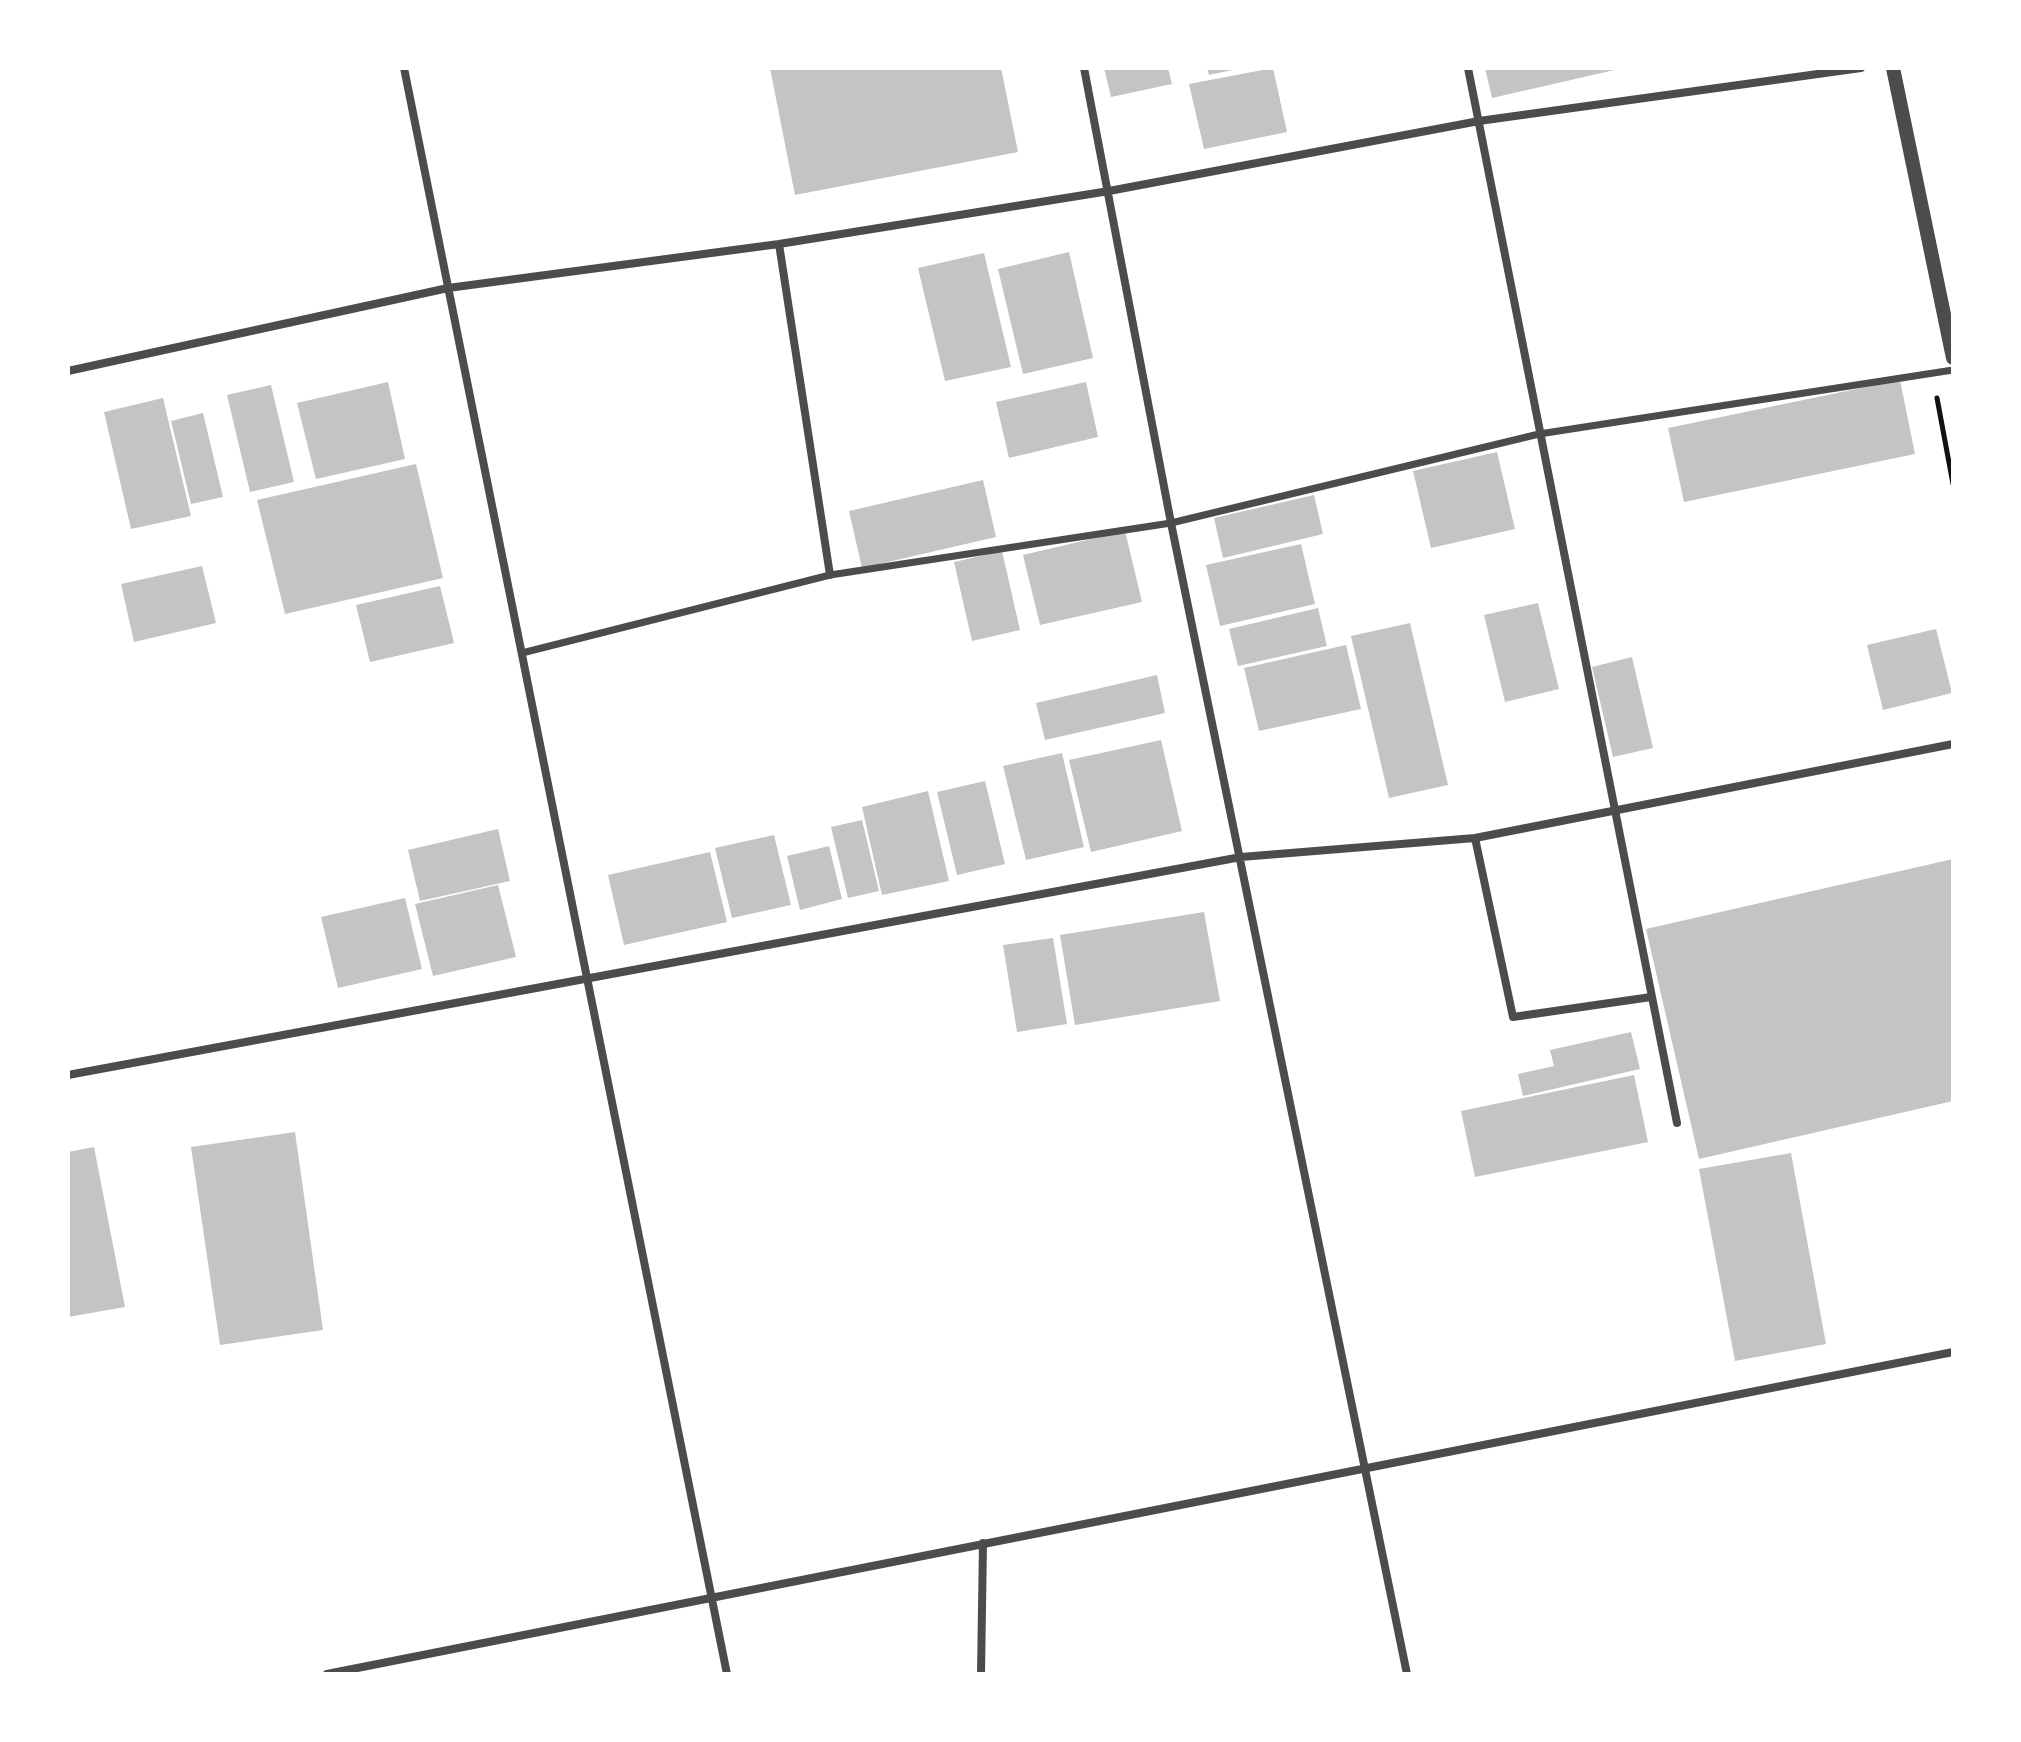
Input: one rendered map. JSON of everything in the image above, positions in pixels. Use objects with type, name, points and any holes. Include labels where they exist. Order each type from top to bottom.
[{"type":"street","points":[[404,68],[727,1674]]},
{"type":"street","points":[[1084,68],[1171,523],[1407,1674]]},
{"type":"street","points":[[1468,68],[1677,1123]]},
{"type":"street","points":[[68,371],[448,288],[779,244],[1109,191],[1479,121],[1861,68]]},
{"type":"street","points":[[1893,68],[1953,358]]},
{"type":"street","points":[[779,244],[830,575]]},
{"type":"street","points":[[522,653],[830,575],[1171,523],[1539,434],[1953,370]]},
{"type":"street","points":[[68,1075],[1241,857],[1475,838],[1617,813],[1953,744]]},
{"type":"street","points":[[1475,838],[1513,1017],[1651,997]]},
{"type":"street","points":[[327,1674],[1953,1352]]},
{"type":"street","points":[[981,1674],[983,1543]]},
{"type":"building","points":[[770,68],[1001,68],[1018,152],[795,195]]},
{"type":"building","points":[[1104,68],[1168,68],[1172,84],[1111,97]]},
{"type":"building","points":[[1207,68],[1237,68],[1237,69],[1209,75]]},
{"type":"building","points":[[1273,68],[1287,132],[1204,149],[1189,84]]},
{"type":"building","points":[[1485,68],[1618,68],[1619,69],[1492,98]]},
{"type":"building","points":[[1069,252],[1093,358],[1023,374],[998,269]]},
{"type":"building","points":[[984,253],[1011,367],[945,381],[918,268]]},
{"type":"building","points":[[1900,380],[1915,454],[1684,502],[1668,428]]},
{"type":"building","points":[[388,382],[405,459],[316,479],[297,403]]},
{"type":"building","points":[[1086,382],[1098,437],[1009,458],[996,402]]},
{"type":"building","points":[[271,385],[294,482],[250,492],[227,395]]},
{"type":"building","points":[[163,398],[191,516],[131,529],[104,412]]},
{"type":"building","points":[[203,413],[223,497],[191,504],[171,421]]},
{"type":"building","points":[[1497,452],[1515,529],[1431,548],[1413,471]]},
{"type":"building","points":[[416,464],[443,578],[285,614],[257,500]]},
{"type":"building","points":[[983,480],[996,537],[862,568],[849,511]]},
{"type":"building","points":[[1314,495],[1323,534],[1223,558],[1214,518]]},
{"type":"building","points":[[1125,531],[1142,602],[1040,625],[1023,555]]},
{"type":"building","points":[[1301,544],[1315,604],[1220,626],[1206,565]]},
{"type":"building","points":[[1002,551],[1020,630],[972,641],[954,562]]},
{"type":"building","points":[[202,566],[216,623],[134,642],[121,584]]},
{"type":"building","points":[[440,586],[454,643],[370,662],[356,605]]},
{"type":"building","points":[[1538,603],[1559,689],[1505,702],[1484,615]]},
{"type":"building","points":[[1318,608],[1327,646],[1238,666],[1229,629]]},
{"type":"building","points":[[1410,623],[1448,785],[1389,798],[1351,636]]},
{"type":"building","points":[[1936,629],[1952,693],[1883,710],[1867,645]]},
{"type":"building","points":[[1346,645],[1361,709],[1259,731],[1244,668]]},
{"type":"building","points":[[1632,657],[1653,748],[1613,757],[1592,667]]},
{"type":"building","points":[[1157,675],[1165,713],[1045,740],[1036,703]]},
{"type":"building","points":[[1161,740],[1182,831],[1091,852],[1069,760]]},
{"type":"building","points":[[1062,753],[1084,847],[1026,860],[1003,766]]},
{"type":"building","points":[[985,781],[1005,864],[957,875],[937,792]]},
{"type":"building","points":[[928,791],[949,881],[882,895],[862,807]]},
{"type":"building","points":[[862,820],[879,891],[848,898],[831,827]]},
{"type":"building","points":[[498,829],[510,881],[420,901],[408,850]]},
{"type":"building","points":[[774,835],[791,905],[732,918],[715,848]]},
{"type":"building","points":[[829,846],[842,899],[800,910],[787,856]]},
{"type":"building","points":[[710,852],[727,922],[624,945],[608,875]]},
{"type":"building","points":[[1953,859],[1953,1101],[1699,1159],[1646,929]]},
{"type":"building","points":[[498,885],[516,957],[433,976],[415,904]]},
{"type":"building","points":[[405,898],[422,969],[338,988],[321,917]]},
{"type":"building","points":[[1204,912],[1220,1001],[1075,1025],[1060,935]]},
{"type":"building","points":[[1053,938],[1067,1024],[1017,1032],[1003,945]]},
{"type":"building","points":[[1631,1032],[1640,1069],[1523,1096],[1518,1074],[1554,1066],[1550,1050]]},
{"type":"building","points":[[1634,1075],[1648,1142],[1475,1177],[1461,1111]]},
{"type":"building","points":[[295,1132],[323,1330],[220,1345],[191,1147]]},
{"type":"building","points":[[94,1147],[125,1307],[68,1317],[68,1152]]},
{"type":"building","points":[[1791,1153],[1826,1344],[1735,1361],[1699,1169]]}]
